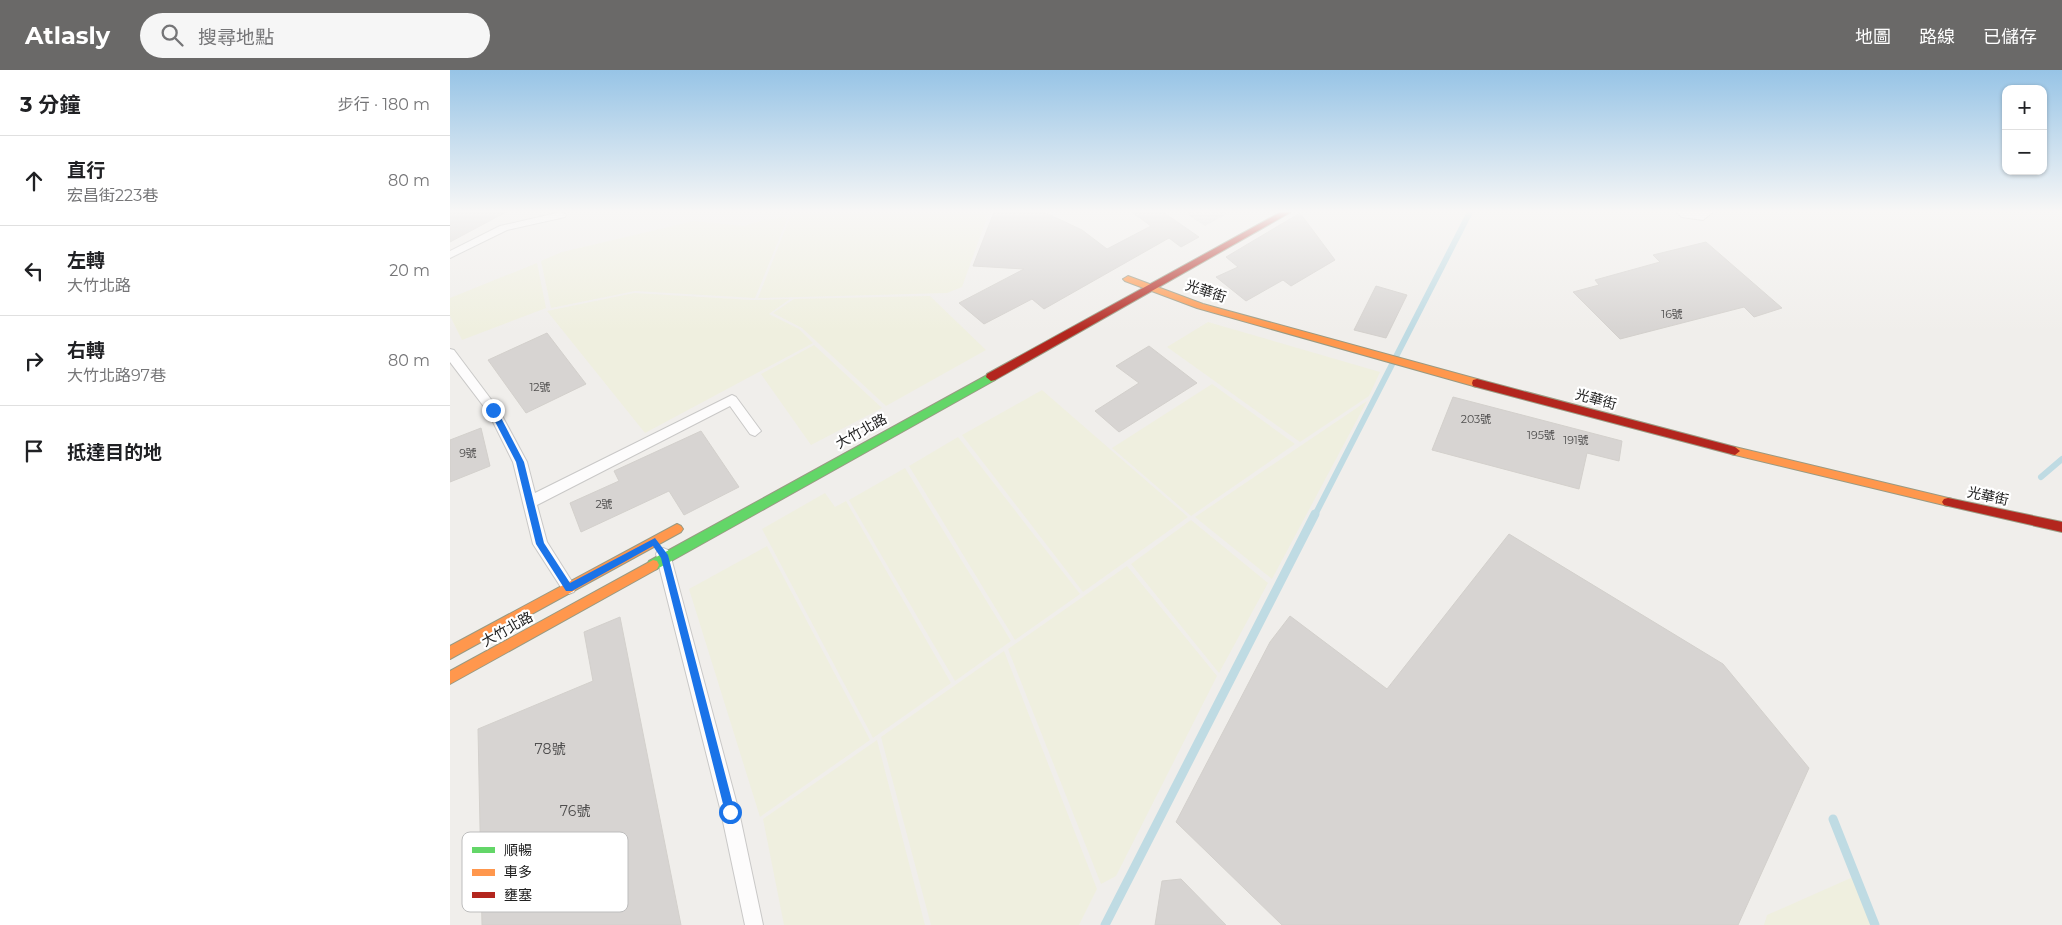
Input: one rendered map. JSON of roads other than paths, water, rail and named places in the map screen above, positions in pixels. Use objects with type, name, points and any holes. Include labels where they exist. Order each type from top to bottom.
[{"type":"street","name":"大竹北路","points":[[450,678],[1036,350],[1152,289],[1217,252]]},
{"type":"street","name":"光華街","points":[[1145,270],[1124,281],[1200,306],[1338,346],[1706,444],[1952,504],[2062,527]]},
{"type":"street","name":"大竹北路","points":[[450,653],[689,522]]},
{"type":"lane","points":[[450,353],[493,410],[520,462],[540,544],[569,588]]},
{"type":"lane","points":[[530,502],[732,400],[755,431]]},
{"type":"lane","points":[[655,541],[665,557],[730,812],[754,925]]},
{"type":"waterway","points":[[1315,515],[1450,252]]},
{"type":"waterway","points":[[2041,477],[2062,459]]},
{"type":"waterway","points":[[1105,925],[1315,514]]},
{"type":"waterway","points":[[1833,819],[1875,925]]}]
